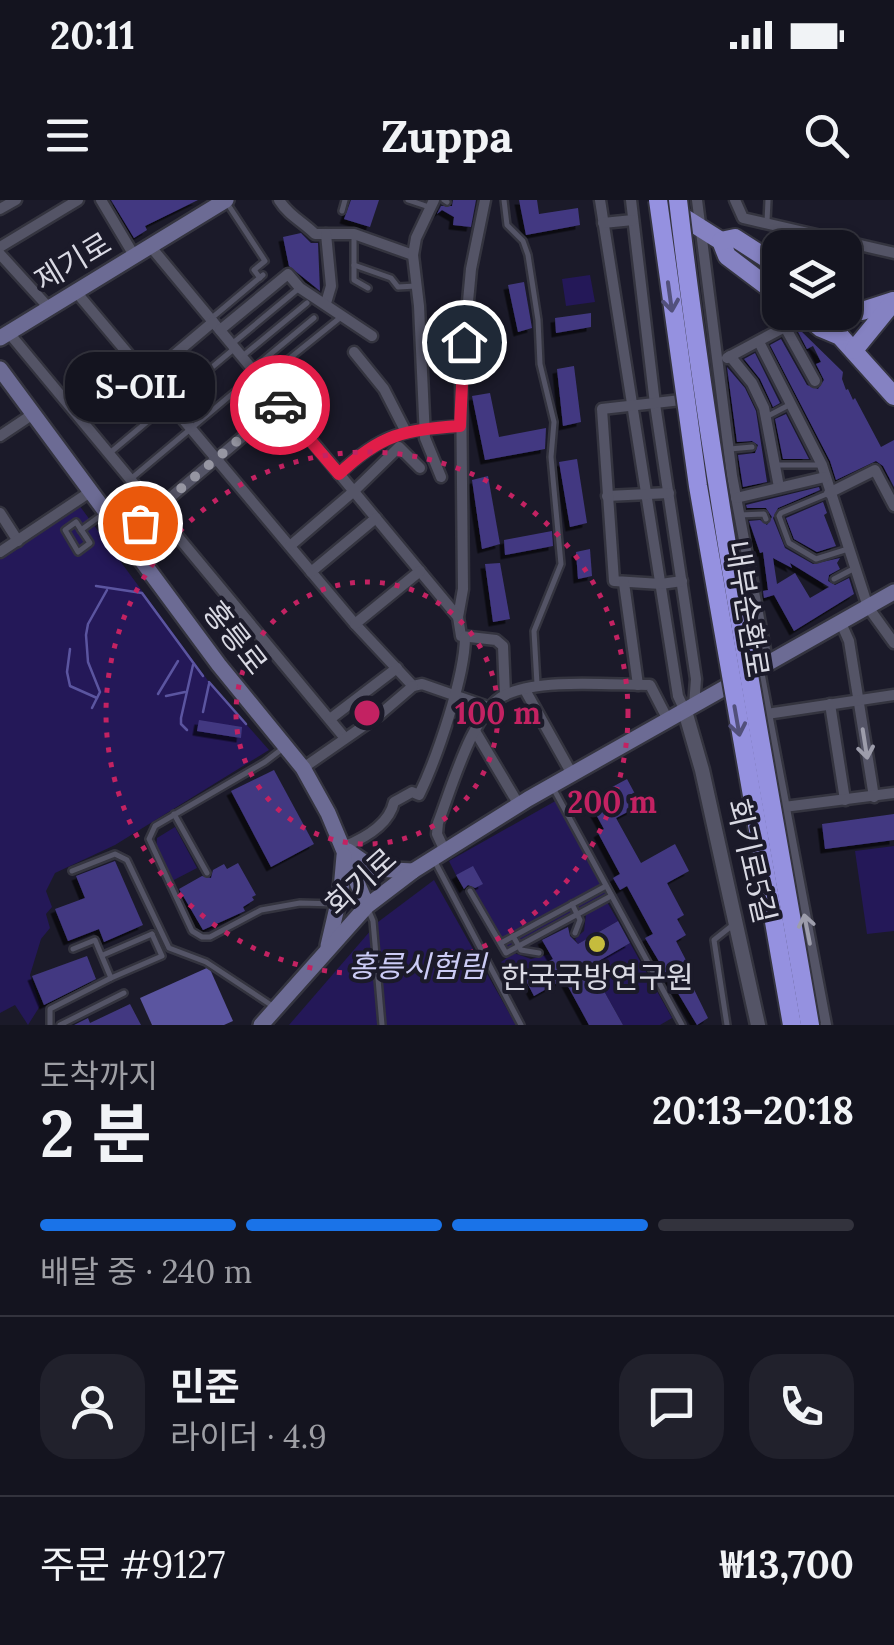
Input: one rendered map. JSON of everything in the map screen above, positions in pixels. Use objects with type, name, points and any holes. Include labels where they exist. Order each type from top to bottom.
[{"type":"highway","name":"내부순환로","points":[[657,200],[691,445],[792,1025]]},
{"type":"highway","name":"내부순환로","points":[[678,200],[688,289],[810,1025]]},
{"type":"main road","name":"제기로","points":[[5,336],[226,200]]},
{"type":"main road","points":[[657,200],[721,242],[727,256],[762,282]]},
{"type":"main road","points":[[721,242],[735,238],[762,255]]},
{"type":"main road","points":[[862,311],[894,301]]},
{"type":"main road","points":[[854,350],[894,301]]},
{"type":"main road","points":[[826,330],[840,336],[894,396]]},
{"type":"main road","points":[[838,330],[840,336]]},
{"type":"main road","name":"홍릉로","points":[[0,369],[122,537],[303,768],[367,906]]},
{"type":"main road","name":"회기로","points":[[261,1025],[367,906],[413,870],[572,774],[894,592]]},
{"type":"main road","points":[[342,847],[374,869],[413,870]]},
{"type":"main road","points":[[327,951],[344,874],[342,847]]},
{"type":"street","points":[[0,209],[16,200]]},
{"type":"street","points":[[50,309],[0,250],[78,200]]},
{"type":"street","points":[[100,200],[134,257]]},
{"type":"street","points":[[278,200],[290,216],[303,221],[315,234],[354,234],[412,255]]},
{"type":"street","points":[[485,200],[471,270],[461,378],[463,589],[458,617],[461,636],[496,640],[503,646],[504,695]]},
{"type":"street","points":[[600,200],[678,696],[690,708]]},
{"type":"street","points":[[631,200],[696,679],[690,708]]},
{"type":"street","points":[[697,200],[719,395],[767,714],[826,1025]]},
{"type":"street","points":[[735,200],[743,218],[894,254]]},
{"type":"street","points":[[432,204],[412,255],[424,428],[442,478]]},
{"type":"street","points":[[603,223],[634,220]]},
{"type":"street","points":[[326,234],[331,286],[326,303]]},
{"type":"street","points":[[151,247],[458,617]]},
{"type":"street","points":[[149,376],[214,324],[288,274],[300,288],[372,336]]},
{"type":"street","points":[[76,293],[355,624],[413,686]]},
{"type":"street","points":[[621,333],[647,330]]},
{"type":"street","points":[[717,363],[780,330]]},
{"type":"street","points":[[788,330],[814,381]]},
{"type":"street","points":[[5,336],[132,478],[344,737]]},
{"type":"street","points":[[758,342],[824,471],[868,608],[894,644]]},
{"type":"street","points":[[354,352],[384,390],[406,432]]},
{"type":"street","points":[[730,356],[754,387],[767,416],[779,488]]},
{"type":"street","points":[[682,581],[614,581],[602,409],[719,395]]},
{"type":"street","points":[[122,537],[282,404]]},
{"type":"street","points":[[0,436],[33,414]]},
{"type":"street","points":[[339,474],[392,434],[460,426]]},
{"type":"street","points":[[290,546],[354,492],[398,447],[420,468]]},
{"type":"street","points":[[829,494],[875,470],[894,506]]},
{"type":"street","points":[[736,498],[779,488],[824,471]]},
{"type":"street","points":[[0,552],[90,492]]},
{"type":"street","points":[[607,496],[669,493]]},
{"type":"street","points":[[0,513],[18,541]]},
{"type":"street","points":[[311,572],[376,518]]},
{"type":"street","points":[[355,624],[420,571]]},
{"type":"street","points":[[624,583],[638,685]]},
{"type":"street","points":[[841,623],[848,639],[874,796]]},
{"type":"street","points":[[342,847],[378,826],[392,813],[394,802],[412,792],[419,795],[462,669],[464,637]]},
{"type":"street","points":[[330,719],[397,668]]},
{"type":"street","points":[[303,768],[378,716],[413,686],[422,684],[491,708]]},
{"type":"street","points":[[438,854],[438,822],[476,731],[504,695],[538,685],[650,685],[668,720]]},
{"type":"street","points":[[525,690],[572,774]]},
{"type":"street","points":[[767,714],[894,694]]},
{"type":"street","points":[[830,704],[845,800]]},
{"type":"street","name":"회기로5길","points":[[690,708],[758,1025]]},
{"type":"street","points":[[476,731],[520,805]]},
{"type":"street","points":[[784,807],[894,793]]},
{"type":"lane","name":"제기로","points":[[214,324],[262,276],[254,270],[266,262],[226,200]]},
{"type":"lane","points":[[342,211],[345,200]]},
{"type":"lane","points":[[408,200],[432,204]]},
{"type":"lane","points":[[504,200],[507,225],[523,242],[528,255],[540,364],[554,422],[552,468],[561,564],[534,630],[538,685]]},
{"type":"lane","points":[[767,225],[768,200]]},
{"type":"lane","points":[[354,234],[354,282],[368,288]]},
{"type":"lane","points":[[354,265],[391,278],[398,288],[416,286]]},
{"type":"lane","points":[[236,350],[300,288]]},
{"type":"lane","points":[[110,452],[236,350],[307,303]]},
{"type":"lane","points":[[132,478],[257,375],[343,315]]},
{"type":"lane","points":[[257,375],[314,318]]},
{"type":"lane","points":[[767,416],[792,404]]},
{"type":"lane","points":[[728,449],[752,447]]},
{"type":"lane","points":[[777,464],[824,471]]},
{"type":"lane","points":[[829,494],[779,516],[789,543],[816,558],[848,548]]},
{"type":"lane","points":[[81,530],[105,512]]},
{"type":"lane","points":[[739,515],[764,514],[766,519]]},
{"type":"lane","points":[[76,522],[81,530],[90,544],[78,552],[65,530],[76,522]]},
{"type":"lane","points":[[834,578],[854,568]]},
{"type":"lane","points":[[286,745],[265,762],[150,830],[149,840],[195,935],[216,936],[261,910],[300,903],[338,904]]},
{"type":"lane","points":[[552,786],[682,1025]]},
{"type":"lane","points":[[174,814],[208,873]]},
{"type":"lane","points":[[72,871],[115,854],[127,860],[169,948],[206,962],[276,1009]]},
{"type":"lane","points":[[438,854],[521,1025]]},
{"type":"lane","points":[[500,942],[606,886]]},
{"type":"lane","points":[[470,891],[506,952],[611,896]]},
{"type":"lane","points":[[572,904],[578,914],[579,928],[575,933]]},
{"type":"lane","points":[[367,906],[373,921],[382,1025]]},
{"type":"lane","points":[[727,1025],[714,940],[736,923]]},
{"type":"lane","points":[[102,956],[160,930]]},
{"type":"lane","points":[[50,1025],[50,1009],[162,956],[152,934]]},
{"type":"lane","points":[[513,936],[525,952],[539,953]]},
{"type":"lane","points":[[74,948],[95,940],[111,978]]},
{"type":"lane","points":[[60,1025],[124,993]]},
{"type":"green space","points":[[590,275],[595,302],[566,306],[562,279]]},
{"type":"green space","points":[[79,505],[209,682],[269,750],[115,845],[55,873],[46,891],[52,907],[46,914],[50,928],[41,939],[30,975],[40,1006],[28,1025],[15,1005],[0,1013],[0,557]]},
{"type":"green space","points":[[559,799],[611,896],[506,953],[470,891],[482,883],[473,867],[456,875],[449,861]]},
{"type":"green space","points":[[175,827],[197,868],[172,881],[156,851],[157,838]]},
{"type":"green space","points":[[894,846],[894,931],[867,934],[855,851]]},
{"type":"green space","name":"홍릉시험림","points":[[434,880],[516,1025],[289,1025],[378,922]]},
{"type":"green space","points":[[604,902],[618,921],[578,944],[575,939],[584,931],[586,914]]},
{"type":"green space","points":[[630,943],[672,1018],[660,1025],[623,1025],[590,966]]},
{"type":"green space","points":[[514,953],[531,959],[550,954],[553,958],[512,981],[501,962]]},
{"type":"shaded area","points":[[209,967],[233,1021],[224,1025],[152,1025],[140,998]]},
{"type":"building","points":[[111,200],[198,200],[145,226],[147,230],[134,238]]},
{"type":"building","points":[[351,200],[379,200],[370,227],[344,219]]},
{"type":"building","points":[[453,200],[476,200],[471,227],[453,225],[454,217],[442,210],[437,214],[441,206],[452,206]]},
{"type":"building","points":[[519,200],[537,200],[539,214],[578,208],[580,225],[526,235]]},
{"type":"building","points":[[301,233],[311,243],[318,243],[320,291],[289,266],[283,237]]},
{"type":"building","points":[[524,282],[532,328],[518,332],[508,285]]},
{"type":"building","points":[[591,313],[591,327],[556,333],[555,318]]},
{"type":"building","points":[[797,330],[843,372],[846,390],[855,398],[881,447],[894,440],[894,487],[876,461],[836,480],[770,345],[781,339],[807,385],[818,389],[824,380],[816,364],[821,362],[813,346],[807,349]]},
{"type":"building","points":[[755,353],[780,403],[773,407],[760,379],[744,359]]},
{"type":"building","points":[[574,366],[581,422],[563,426],[557,369]]},
{"type":"building","points":[[727,367],[745,388],[756,411],[767,482],[743,487],[738,455],[755,453],[758,445],[752,441],[737,442]]},
{"type":"building","points":[[490,393],[499,437],[546,428],[545,449],[485,460],[472,396]]},
{"type":"building","points":[[786,414],[809,459],[783,459],[775,419]]},
{"type":"building","points":[[577,459],[587,523],[570,527],[559,462]]},
{"type":"building","points":[[488,476],[500,544],[482,549],[472,480]]},
{"type":"building","points":[[819,487],[820,490],[778,508],[773,518],[785,548],[813,564],[840,558],[840,569],[829,575],[828,581],[835,585],[849,578],[854,594],[794,631],[774,595],[764,598],[763,591],[768,590],[763,552],[760,553],[749,521],[760,520],[767,525],[772,517],[766,508],[746,505]],"holes":[[[773,558],[792,568],[790,563],[829,587],[810,598],[795,573],[777,584]]]},
{"type":"building","points":[[823,502],[836,546],[817,552],[794,539],[786,518]]},
{"type":"building","points":[[552,531],[553,546],[505,555],[504,540]]},
{"type":"building","points":[[590,549],[592,576],[578,579],[576,552]]},
{"type":"building","points":[[500,563],[510,619],[493,622],[485,564]]},
{"type":"building","points":[[199,720],[242,727],[241,738],[197,731]]},
{"type":"building","points":[[274,770],[314,844],[271,867],[231,791]]},
{"type":"building","points":[[627,779],[641,805],[616,818],[641,863],[675,844],[689,871],[667,883],[684,915],[677,919],[686,935],[676,941],[689,966],[684,969],[708,1018],[697,1025],[645,938],[653,934],[627,886],[620,890],[613,878],[620,874],[598,833],[604,829],[588,800]]},
{"type":"building","points":[[894,814],[894,840],[825,849],[822,824]]},
{"type":"building","points":[[115,861],[143,925],[104,942],[99,929],[68,941],[55,909],[85,898],[76,876]]},
{"type":"building","points":[[238,863],[256,895],[254,900],[243,907],[245,911],[203,930],[179,889],[202,876],[211,878],[213,870],[224,864],[227,869]]},
{"type":"building","points":[[473,866],[483,884],[464,889],[456,875]]},
{"type":"building","points":[[618,921],[630,943],[590,966],[623,1025],[589,1025],[564,979],[534,996],[523,975],[553,959],[542,940],[568,927],[578,944]]},
{"type":"building","points":[[87,956],[96,979],[44,1005],[32,976]]},
{"type":"building","points":[[130,1004],[141,1025],[74,1025],[88,1018],[90,1023]]},
{"type":"waterway","points":[[96,586],[142,593],[203,676]]},
{"type":"waterway","points":[[92,708],[100,692],[88,662],[86,635],[107,590]]},
{"type":"waterway","points":[[70,649],[70,686],[97,698]]},
{"type":"waterway","points":[[158,694],[178,661]]},
{"type":"waterway","points":[[187,730],[181,718],[193,665]]},
{"type":"waterway","points":[[209,682],[246,724]]},
{"type":"waterway","points":[[203,712],[209,684]]},
{"type":"waterway","points":[[166,696],[185,692]]},
{"type":"way so far","points":[[140,523],[280,405]]},
{"type":"place","name":"S-OIL","points":[[140,523]]},
{"type":"place","name":"한국국방연구원","points":[[597,944]]},
{"type":"route","points":[[280,405],[339,474],[392,434],[460,426],[464,342]]}]
